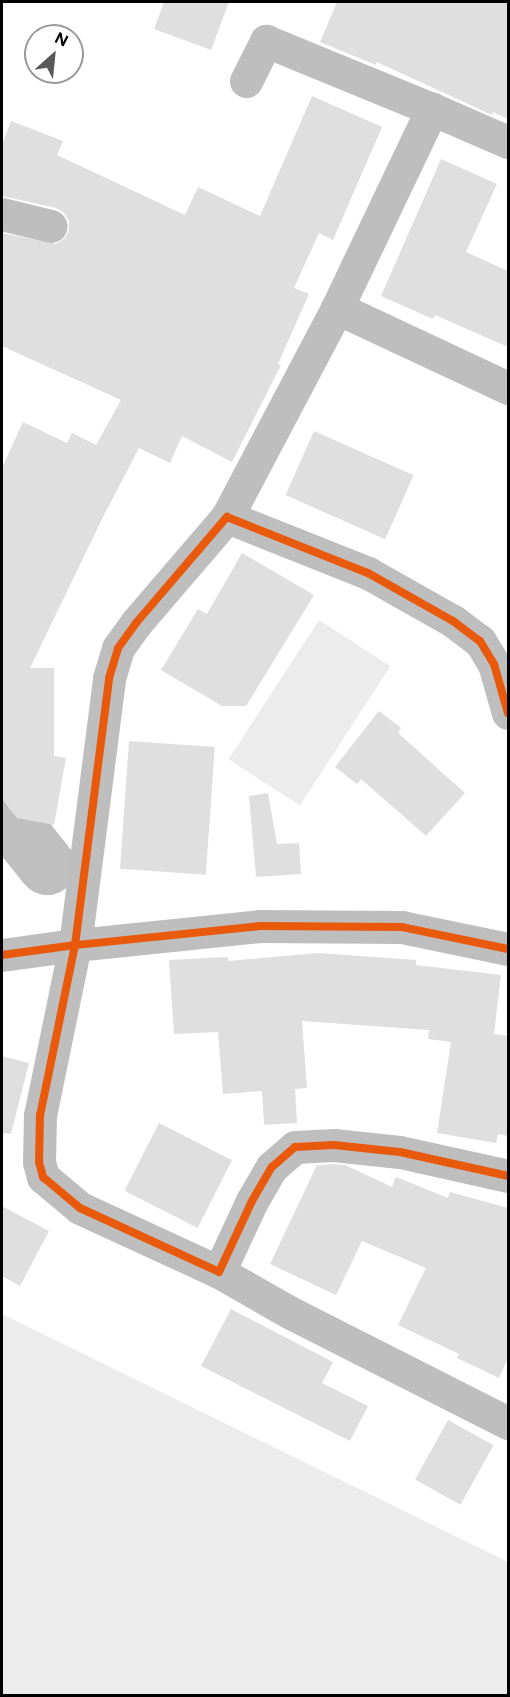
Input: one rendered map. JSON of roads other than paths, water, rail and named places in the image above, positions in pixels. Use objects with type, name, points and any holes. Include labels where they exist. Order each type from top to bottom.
[{"type":"street","points":[[246,81],[266,41],[508,142]]},
{"type":"street","points":[[432,109],[337,308],[227,517],[136,623],[118,648],[109,678],[75,945],[40,1115],[39,1162],[43,1177],[80,1208],[219,1272],[289,1312],[508,1424]]},
{"type":"street","points":[[2,214],[51,226]]},
{"type":"street","points":[[337,308],[508,388]]},
{"type":"street","points":[[227,517],[368,573],[453,621],[480,641],[494,664],[508,713]]},
{"type":"street","points":[[2,955],[260,926],[402,927],[508,949]]},
{"type":"street","points":[[219,1272],[252,1201],[272,1167],[295,1148],[334,1145],[400,1152],[508,1176]]},
{"type":"waterway","points":[[2,810],[47,866]]}]
